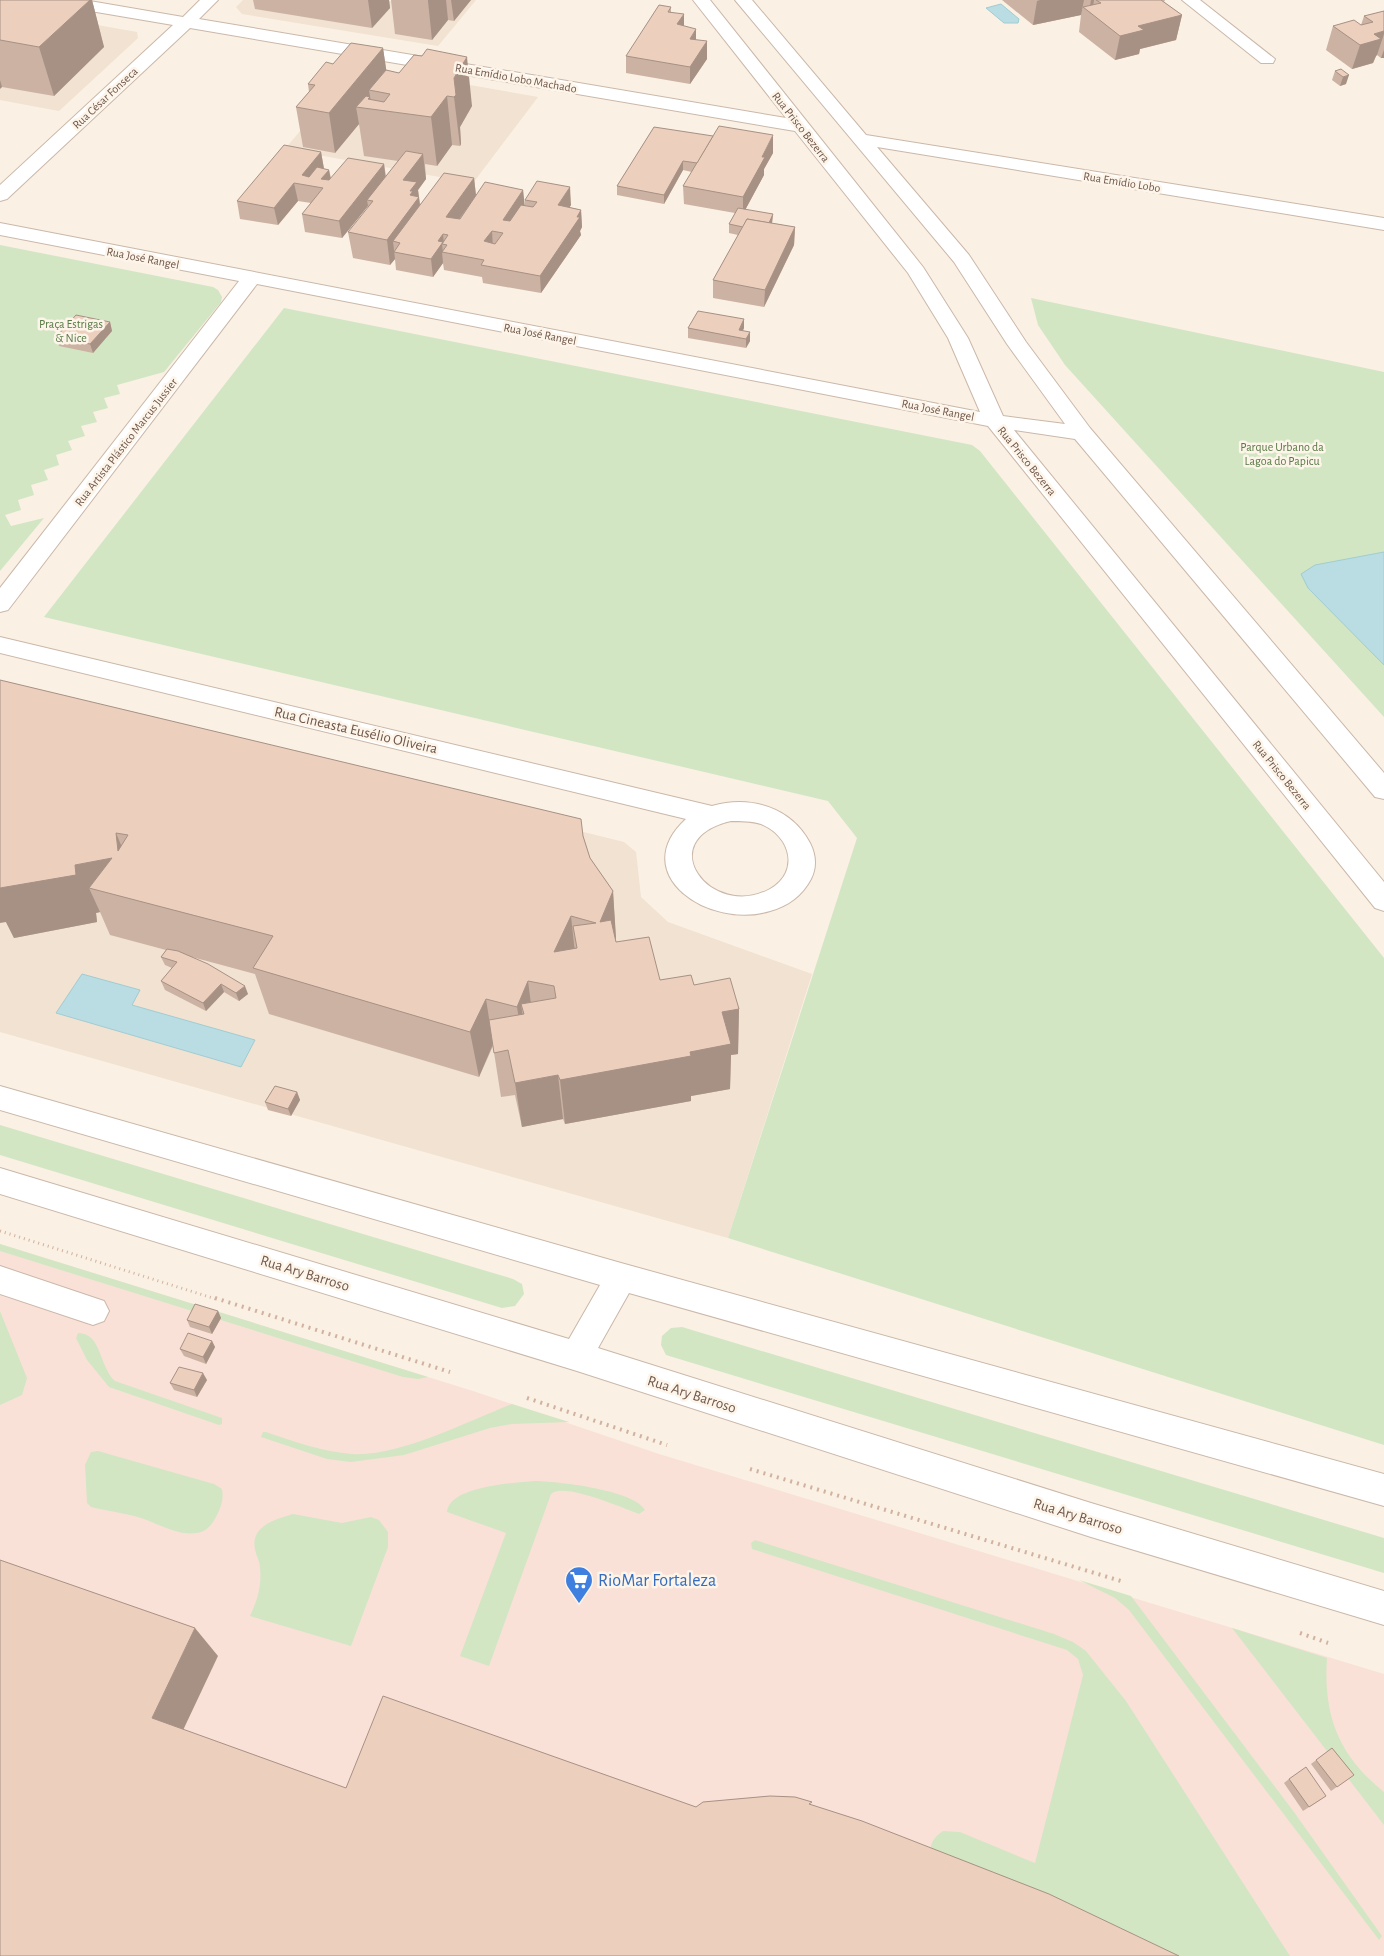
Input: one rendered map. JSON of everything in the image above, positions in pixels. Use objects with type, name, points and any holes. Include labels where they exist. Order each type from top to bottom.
[{"type":"street","name":"Rua Emídio Lobo Machado","points":[[55,0],[800,126]]},
{"type":"street","name":"Rua César Fonseca","points":[[0,195],[210,0]]},
{"type":"street","points":[[1190,0],[1267,59]]},
{"type":"street","name":"Rua Prisco Bezerra","points":[[722,2],[800,126],[916,271],[958,338],[995,421],[1384,901]]},
{"type":"street","name":"Rua Prisco Bezerra","points":[[722,2],[860,139],[962,260],[1017,344],[1082,433],[1384,790]]},
{"type":"street","name":"Rua Emídio Lobo","points":[[860,139],[1384,224]]},
{"type":"street","name":"Rua José Rangel","points":[[0,229],[995,421],[1082,433]]},
{"type":"street","name":"Rua Artista Plástico Marcus Jussier","points":[[0,604],[252,279]]},
{"type":"street","name":"Rua Cineasta Eusélio Oliveira","points":[[0,645],[712,816],[731,812],[751,812],[770,818],[786,827],[797,840],[803,855],[801,871],[793,886],[779,897],[761,904],[740,907],[719,904],[701,896],[687,884],[679,868],[678,853],[684,838],[695,825],[712,816]]},
{"type":"street","points":[[0,1098],[621,1277],[1384,1490]]},
{"type":"street","name":"Rua Ary Barroso","points":[[0,1181],[577,1356],[1091,1520],[1384,1608]]},
{"type":"street","points":[[577,1356],[621,1277]]},
{"type":"street","points":[[0,1280],[93,1311]]},
{"type":"path","points":[[0,1231],[450,1372]]},
{"type":"path","points":[[527,1398],[666,1445]]},
{"type":"path","points":[[750,1469],[1121,1581]]},
{"type":"shaded area","points":[[243,0],[384,0],[409,4],[413,0],[476,0],[438,46],[242,14],[236,7]]},
{"type":"shaded area","points":[[0,8],[137,32],[138,38],[59,111],[0,100]]},
{"type":"shaded area","points":[[355,66],[538,97],[473,183],[285,149]]},
{"type":"shaded area","points":[[19,693],[624,842],[636,852],[641,897],[668,922],[812,974],[728,1238],[0,1032],[0,696]]},
{"type":"shaded area","name":"RioMar Fortaleza","points":[[0,1244],[473,1391],[659,1454],[1384,1674],[1384,1956],[0,1956]]},
{"type":"green space","name":"Praça Estrigas & Nice","points":[[0,245],[213,287],[218,290],[222,297],[221,302],[164,372],[117,385],[120,394],[104,398],[108,408],[93,412],[97,422],[81,426],[85,436],[68,441],[72,450],[56,455],[59,465],[44,470],[48,480],[31,485],[34,495],[18,500],[21,510],[5,515],[11,526],[44,518],[0,571]]},
{"type":"green space","name":"Parque Urbano da Lagoa do Papicu","points":[[1031,298],[1384,372],[1384,717],[1065,365],[1038,325]]},
{"type":"green space","points":[[284,308],[972,445],[980,451],[1384,958],[1384,1445],[728,1238],[857,838],[828,801],[44,617]]},
{"type":"green space","points":[[0,1125],[513,1279],[522,1284],[524,1294],[515,1306],[502,1308],[0,1155]]},
{"type":"green space","points":[[0,1244],[428,1377],[418,1379],[403,1377],[0,1251]]},
{"type":"green space","points":[[0,1311],[27,1378],[22,1395],[0,1405]]},
{"type":"green space","points":[[682,1327],[1384,1538],[1384,1573],[666,1355],[661,1345],[662,1336],[671,1328]]},
{"type":"green space","points":[[78,1333],[86,1334],[96,1344],[106,1368],[115,1381],[222,1418],[222,1424],[219,1425],[109,1387],[87,1360],[76,1338]]},
{"type":"green space","points":[[512,1404],[569,1422],[512,1424],[490,1428],[404,1455],[351,1462],[327,1459],[261,1437],[263,1432],[266,1432],[330,1451],[352,1454],[371,1453],[412,1444]]},
{"type":"green space","points":[[98,1451],[214,1484],[222,1489],[223,1493],[220,1509],[209,1527],[204,1531],[183,1533],[135,1516],[91,1507],[87,1503],[85,1465],[91,1452]]},
{"type":"green space","points":[[534,1481],[576,1485],[611,1492],[627,1497],[638,1503],[645,1510],[639,1514],[580,1493],[558,1491],[551,1494],[489,1666],[460,1656],[506,1533],[447,1512],[450,1503],[470,1491],[498,1485]]},
{"type":"green space","points":[[293,1514],[342,1523],[371,1517],[379,1520],[388,1532],[388,1547],[351,1646],[250,1616],[260,1587],[260,1565],[254,1541],[256,1535],[260,1529],[272,1521]]},
{"type":"green space","points":[[755,1540],[1054,1634],[1073,1642],[1086,1651],[1126,1701],[1290,1956],[1124,1956],[930,1856],[931,1844],[943,1831],[960,1832],[1035,1863],[1083,1675],[1078,1659],[1067,1650],[752,1549],[751,1543]]},
{"type":"green space","points":[[1079,1580],[1131,1596],[1294,1812],[1382,1936],[1379,1940],[1129,1610],[1115,1598]]},
{"type":"green space","points":[[1232,1628],[1327,1658],[1326,1679],[1331,1716],[1345,1749],[1368,1778],[1384,1792],[1384,1825]]},
{"type":"water","points":[[1001,4],[1019,19],[1018,23],[1004,23],[986,8]]},
{"type":"water","points":[[1384,552],[1384,665],[1308,588],[1301,574],[1315,565]]},
{"type":"water","points":[[82,974],[140,990],[132,1005],[255,1040],[241,1067],[56,1013]]},
{"type":"building","points":[[0,0],[90,0],[39,47],[0,40]]},
{"type":"building","points":[[1096,0],[1161,0],[1182,15],[1138,26],[1144,30],[1120,36],[1083,7],[1101,3]]},
{"type":"building","points":[[659,5],[671,7],[668,12],[684,14],[677,24],[696,29],[690,39],[707,41],[690,67],[626,56]]},
{"type":"building","points":[[1384,11],[1384,31],[1374,34],[1381,39],[1360,45],[1333,26],[1354,20],[1361,25],[1373,22],[1364,16]]},
{"type":"building","points":[[351,43],[383,48],[329,113],[296,107],[315,85],[308,84],[326,62],[333,64]]},
{"type":"building","points":[[427,49],[467,57],[454,78],[456,95],[454,97],[447,96],[431,117],[356,107],[366,96],[370,97],[368,99],[384,102],[390,94],[369,90],[386,70],[399,73],[414,55],[422,56]]},
{"type":"building","points":[[1341,69],[1349,75],[1343,77],[1335,71]]},
{"type":"building","points":[[719,126],[773,135],[762,157],[765,157],[743,197],[683,186]]},
{"type":"building","points":[[654,127],[713,136],[697,163],[683,161],[664,195],[617,186]]},
{"type":"building","points":[[284,145],[321,152],[302,175],[309,177],[317,167],[329,170],[321,179],[329,180],[348,158],[384,164],[339,221],[302,214],[323,188],[294,183],[274,208],[237,201]]},
{"type":"building","points":[[406,151],[423,154],[403,180],[417,182],[410,191],[413,191],[410,195],[419,197],[387,240],[348,232],[373,201],[367,200]]},
{"type":"building","points":[[444,173],[474,178],[446,217],[460,219],[485,182],[523,190],[503,220],[510,221],[521,205],[533,207],[537,202],[525,200],[537,181],[570,187],[558,205],[581,210],[577,217],[580,217],[540,276],[481,265],[484,260],[442,252],[447,245],[442,244],[448,235],[443,234],[438,241],[443,242],[431,259],[394,252],[400,243],[393,241]],"holes":[[[492,231],[503,233],[495,244],[484,241]]]},
{"type":"building","points":[[738,208],[773,214],[769,223],[747,219],[743,227],[729,224]]},
{"type":"building","points":[[747,219],[795,227],[765,290],[713,280]]},
{"type":"building","points":[[698,311],[744,319],[739,330],[750,332],[746,339],[688,328]]},
{"type":"building","points":[[76,315],[110,322],[90,344],[56,337]]},
{"type":"building","points":[[0,680],[581,819],[583,836],[590,858],[613,891],[600,922],[611,920],[616,942],[649,937],[660,980],[691,975],[694,985],[730,978],[739,1009],[722,1012],[731,1044],[690,1052],[691,1056],[560,1080],[558,1075],[515,1083],[508,1050],[494,1053],[489,1020],[524,1014],[521,1004],[556,998],[554,986],[528,981],[517,1007],[486,999],[470,1032],[253,968],[273,936],[89,888],[112,858],[75,865],[76,875],[0,888]],"holes":[[[116,833],[128,835],[118,851]],[[571,916],[596,923],[573,926],[577,948],[554,952]]]},
{"type":"building","points":[[167,949],[178,951],[208,964],[245,986],[236,993],[221,984],[203,1003],[161,981],[177,962],[161,957]]},
{"type":"building","points":[[275,1086],[297,1092],[288,1109],[265,1102]]},
{"type":"building","points":[[195,1304],[218,1311],[209,1327],[187,1320]]},
{"type":"building","points":[[188,1333],[212,1341],[203,1357],[180,1349]]},
{"type":"building","points":[[179,1367],[203,1373],[194,1390],[170,1383]]},
{"type":"building","points":[[0,1560],[195,1628],[152,1718],[346,1788],[383,1696],[696,1807],[703,1802],[770,1796],[795,1797],[812,1802],[809,1804],[862,1821],[1049,1894],[1179,1956],[0,1956]]},
{"type":"building","points":[[1332,1748],[1354,1775],[1337,1787],[1316,1760]]},
{"type":"building","points":[[1306,1767],[1326,1796],[1309,1807],[1289,1779]]},
{"type":"place","name":"RioMar Fortaleza","points":[[579,1604]]}]
